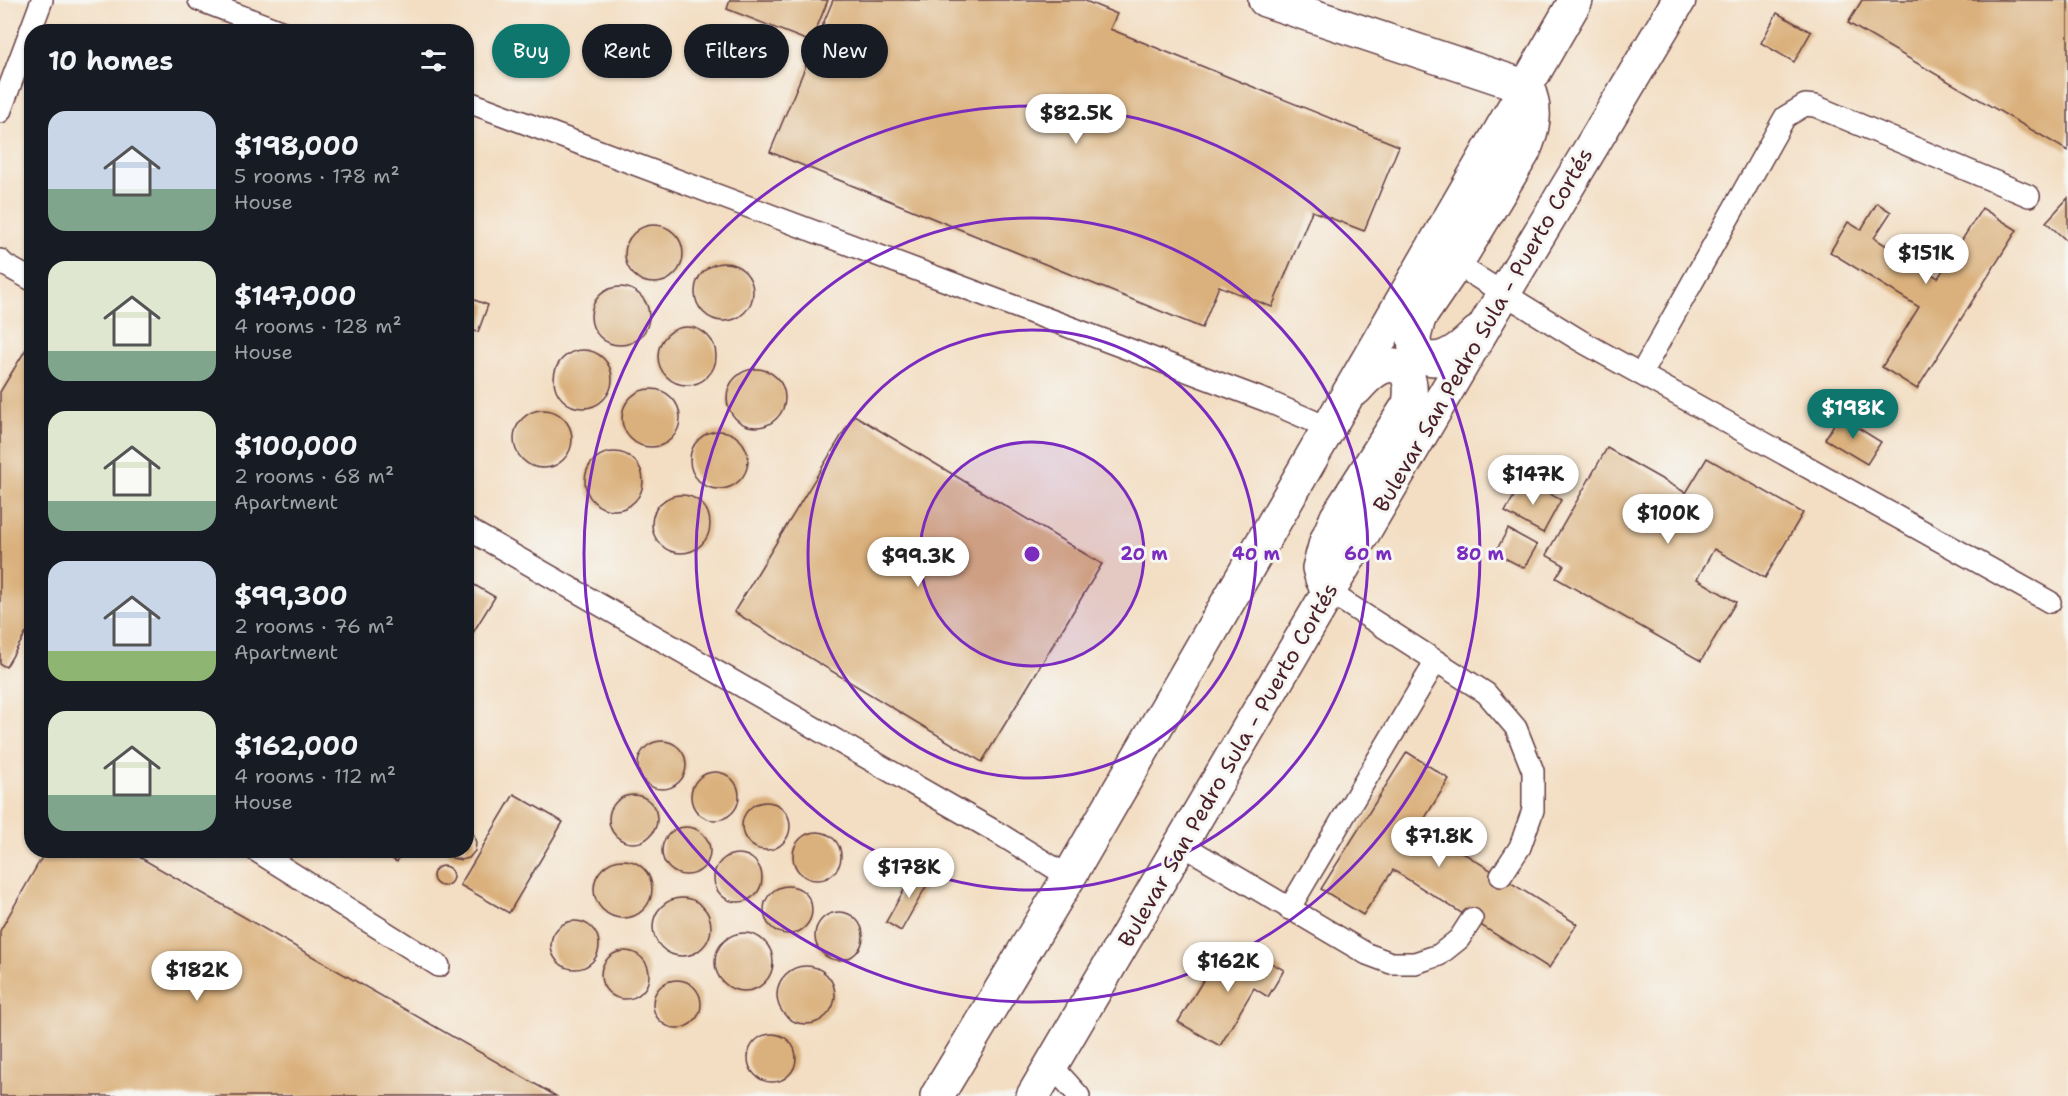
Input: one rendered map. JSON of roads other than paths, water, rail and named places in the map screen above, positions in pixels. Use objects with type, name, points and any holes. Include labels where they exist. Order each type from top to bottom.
[{"type":"main road","points":[[937,1096],[1069,877],[1576,0]]},
{"type":"main road","name":"Bulevar San Pedro Sula - Puerto Cortés","points":[[1033,1096],[1504,293],[1679,0]]},
{"type":"main road","points":[[1283,3],[1527,87],[1532,96],[1534,120],[1530,137],[1523,153],[1456,264],[1419,318],[1413,337],[1415,350],[1426,358],[1441,358],[1454,353],[1485,326]]},
{"type":"main road","points":[[1329,592],[1319,568],[1326,542],[1337,517],[1409,404],[1412,387],[1409,376],[1399,368],[1386,366],[1372,373],[1337,415]]},
{"type":"lane","points":[[33,24],[42,0]]},
{"type":"lane","points":[[199,0],[262,24]]},
{"type":"lane","points":[[0,112],[24,48]]},
{"type":"lane","points":[[474,103],[1267,401],[1337,415]]},
{"type":"lane","points":[[1641,374],[1785,117],[1806,105],[1815,106],[2029,196]]},
{"type":"lane","points":[[0,260],[4,265],[24,276]]},
{"type":"lane","points":[[1456,264],[1581,341],[2050,602]]},
{"type":"lane","points":[[474,533],[987,827],[1069,877]]},
{"type":"lane","points":[[1329,592],[1486,693],[1516,728],[1533,771],[1533,810],[1520,847],[1501,876]]},
{"type":"lane","points":[[1288,909],[1436,661]]},
{"type":"lane","points":[[1181,844],[1367,954],[1391,963],[1415,963],[1439,955],[1459,939],[1472,919]]},
{"type":"lane","points":[[268,858],[438,966]]},
{"type":"lane","points":[[1052,1066],[1079,1096]]}]
